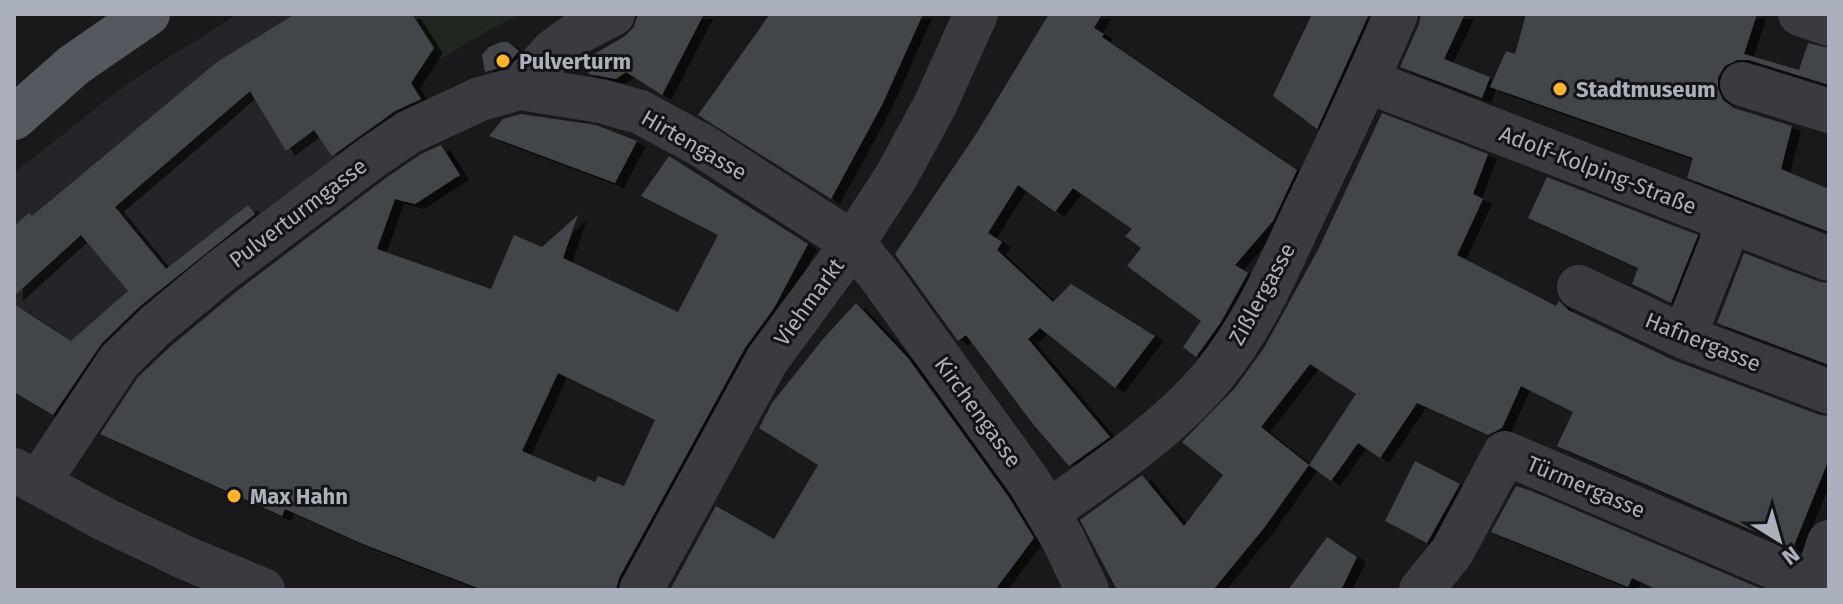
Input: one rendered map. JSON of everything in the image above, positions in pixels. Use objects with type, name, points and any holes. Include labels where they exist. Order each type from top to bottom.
[{"type":"main road","points":[[14,118],[74,65],[148,14]]},
{"type":"main road","points":[[14,90],[74,65]]},
{"type":"street","points":[[520,88],[553,51],[582,30],[613,14]]},
{"type":"street","name":"Viehmarkt","points":[[641,590],[767,360],[853,243],[896,177],[935,105],[976,14]]},
{"type":"street","name":"Zißlergasse","points":[[1048,512],[1164,424],[1215,373],[1234,347],[1275,275],[1396,14]]},
{"type":"street","points":[[1800,14],[1829,24]]},
{"type":"street","name":"Adolf-Kolping-Straße","points":[[1367,81],[1829,259]]},
{"type":"street","points":[[1742,84],[1829,111]]},
{"type":"street","name":"Pulverturmgasse","points":[[26,476],[119,361],[155,326],[221,271],[409,132],[489,95],[520,88]]},
{"type":"street","name":"Hirtengasse","points":[[520,88],[601,101],[640,112],[701,145],[853,243]]},
{"type":"street","points":[[1684,337],[1730,221]]},
{"type":"street","name":"Kirchengasse","points":[[853,243],[880,276],[1048,512],[1087,590]]},
{"type":"street","name":"Hafnergasse","points":[[1579,287],[1684,337],[1829,392]]},
{"type":"street","name":"Türmergasse","points":[[1421,590],[1452,552],[1505,453],[1797,577],[1813,589]]},
{"type":"street","points":[[26,476],[120,527],[263,590]]},
{"type":"street","points":[[1813,589],[1829,542]]},
{"type":"shaded area","points":[[238,14],[412,14],[411,83],[427,108],[108,365],[14,304],[14,173],[128,83]]},
{"type":"shaded area","points":[[412,14],[521,14],[441,59]]},
{"type":"building","points":[[295,14],[412,14],[434,48],[411,83],[421,99],[395,111],[332,156],[314,130],[286,151],[250,91],[115,207],[166,269],[248,205],[255,214],[139,307],[102,343],[53,415],[14,392],[14,304],[71,341],[128,291],[81,235],[14,296],[14,226],[29,213],[32,216],[217,62]]},
{"type":"building","points":[[638,14],[704,14],[662,95],[626,72],[616,79],[589,74],[581,62],[625,36],[634,27]]},
{"type":"building","points":[[770,14],[923,14],[882,105],[831,199],[698,115]]},
{"type":"building","points":[[1049,14],[1102,14],[1094,28],[1104,34],[1102,37],[1297,170],[1273,221],[1235,265],[1248,273],[1221,322],[1196,357],[1183,347],[1201,321],[1127,266],[1141,248],[1125,236],[1132,229],[1073,188],[1055,212],[1018,185],[988,233],[1002,242],[997,250],[1053,302],[1071,284],[1155,336],[1115,388],[1040,328],[1028,339],[1110,437],[1069,466],[966,335],[958,341],[895,254],[978,131]]},
{"type":"building","points":[[1312,14],[1369,14],[1317,129],[1273,96]]},
{"type":"building","points":[[1421,14],[1465,14],[1444,59],[1490,77],[1482,98],[1400,67]]},
{"type":"building","points":[[1526,14],[1757,14],[1744,54],[1799,70],[1808,43],[1829,48],[1829,85],[1749,60],[1737,60],[1725,66],[1718,77],[1718,89],[1723,100],[1734,108],[1792,126],[1781,169],[1829,189],[1829,232],[1687,178],[1693,158],[1490,87],[1506,51],[1515,54]]},
{"type":"building","points":[[508,42],[519,51],[506,66],[485,72],[482,55],[489,47]]},
{"type":"building","points":[[1382,113],[1488,154],[1473,194],[1483,199],[1457,255],[1556,306],[1559,301],[1568,310],[1673,360],[1829,416],[1829,459],[1793,548],[1557,446],[1573,412],[1521,386],[1502,428],[1488,435],[1417,403],[1380,458],[1358,443],[1331,481],[1309,465],[1264,528],[1213,590],[1117,590],[1080,520],[1142,475],[1184,526],[1223,475],[1182,442],[1235,388],[1264,348],[1319,248]],"holes":[[[1310,364],[1356,394],[1309,465],[1261,427]]]},
{"type":"building","points":[[521,114],[596,125],[637,141],[615,183],[489,136],[503,119]]},
{"type":"building","points":[[441,145],[460,175],[415,204],[395,199],[377,249],[491,289],[514,235],[542,247],[578,215],[563,258],[678,312],[718,235],[641,196],[669,156],[808,244],[774,308],[745,348],[619,578],[616,590],[483,590],[363,544],[285,509],[282,516],[100,434],[138,377],[172,345],[237,291],[421,154]],"holes":[[[558,373],[655,420],[624,486],[598,476],[595,482],[522,451]]]},
{"type":"building","points":[[1547,177],[1698,235],[1671,303],[1632,284],[1638,268],[1528,218]]},
{"type":"building","points":[[1744,253],[1829,283],[1829,365],[1717,323]]},
{"type":"building","points":[[856,303],[908,358],[1008,496],[1034,538],[995,590],[670,590],[716,506],[774,539],[818,465],[759,428],[772,403]]},
{"type":"building","points":[[1415,461],[1460,484],[1427,543],[1385,521]]},
{"type":"building","points":[[1516,486],[1764,590],[1658,590],[1632,578],[1628,587],[1491,532]]},
{"type":"building","points":[[1327,537],[1357,557],[1341,590],[1288,590]]},
{"type":"place","name":"Pulverturm","points":[[503,61]]},
{"type":"place","name":"Stadtmuseum","points":[[1560,89]]},
{"type":"place","name":"Max Hahn","points":[[234,496]]}]
